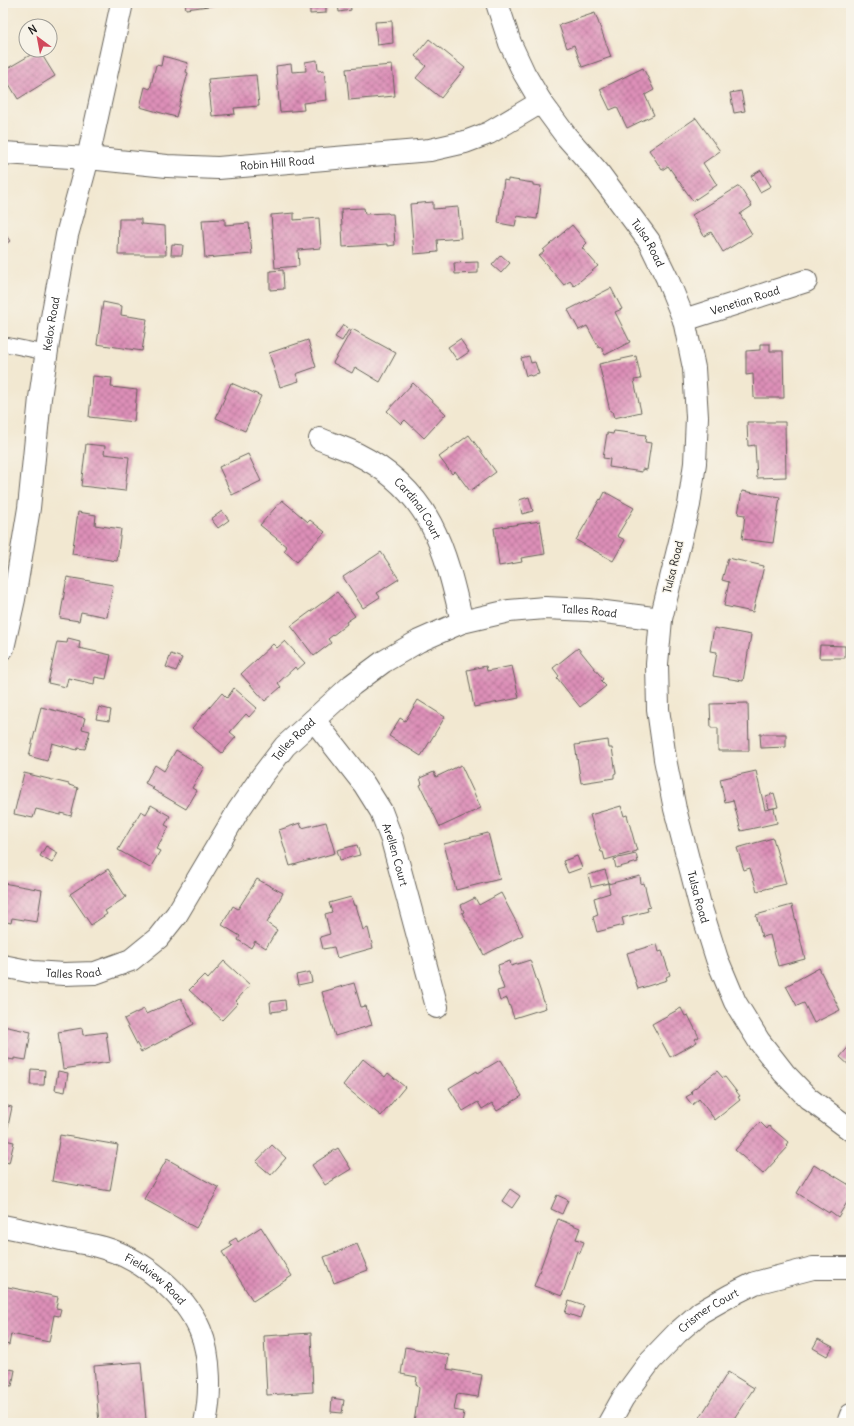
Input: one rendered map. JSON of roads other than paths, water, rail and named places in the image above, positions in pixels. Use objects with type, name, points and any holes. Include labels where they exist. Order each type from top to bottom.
[{"type":"street","name":"Kelox Road","points":[[3,648],[14,599],[29,508],[40,398],[51,323],[67,235],[88,158],[122,3]]},
{"type":"street","name":"Tulsa Road","points":[[497,3],[510,43],[540,102],[566,136],[598,172],[649,241],[667,278],[684,320],[694,368],[697,417],[695,463],[689,505],[661,619],[657,664],[658,709],[665,759],[675,809],[716,959],[735,1002],[759,1041],[784,1073],[808,1098],[851,1130]]},
{"type":"street","name":"Robin Hill Road","points":[[3,153],[88,158],[167,166],[218,168],[430,150],[465,142],[489,133],[540,102]]},
{"type":"street","name":"Venetian Road","points":[[684,320],[806,281]]},
{"type":"street","name":"Cardinal Court","points":[[320,439],[356,453],[381,468],[405,488],[424,511],[442,547],[452,577],[462,622]]},
{"type":"street","name":"Talles Road","points":[[3,966],[33,972],[64,974],[95,973],[131,960],[158,938],[178,914],[238,811],[285,746],[352,685],[383,662],[419,641],[462,622],[509,611],[546,608],[589,610],[661,619]]},
{"type":"street","name":"Arellen Court","points":[[314,720],[364,784],[380,811],[392,840],[437,1007]]},
{"type":"street","name":"Fieldview Road","points":[[3,1226],[104,1248],[137,1262],[162,1280],[184,1303],[200,1330],[207,1360],[208,1383],[205,1423]]},
{"type":"street","name":"Crismer Court","points":[[609,1423],[623,1398],[651,1360],[677,1333],[701,1312],[755,1283],[813,1268],[851,1268]]},
{"type":"street","points":[[848,1423],[851,1415]]},
{"type":"lane","points":[[3,344],[47,353]]}]
